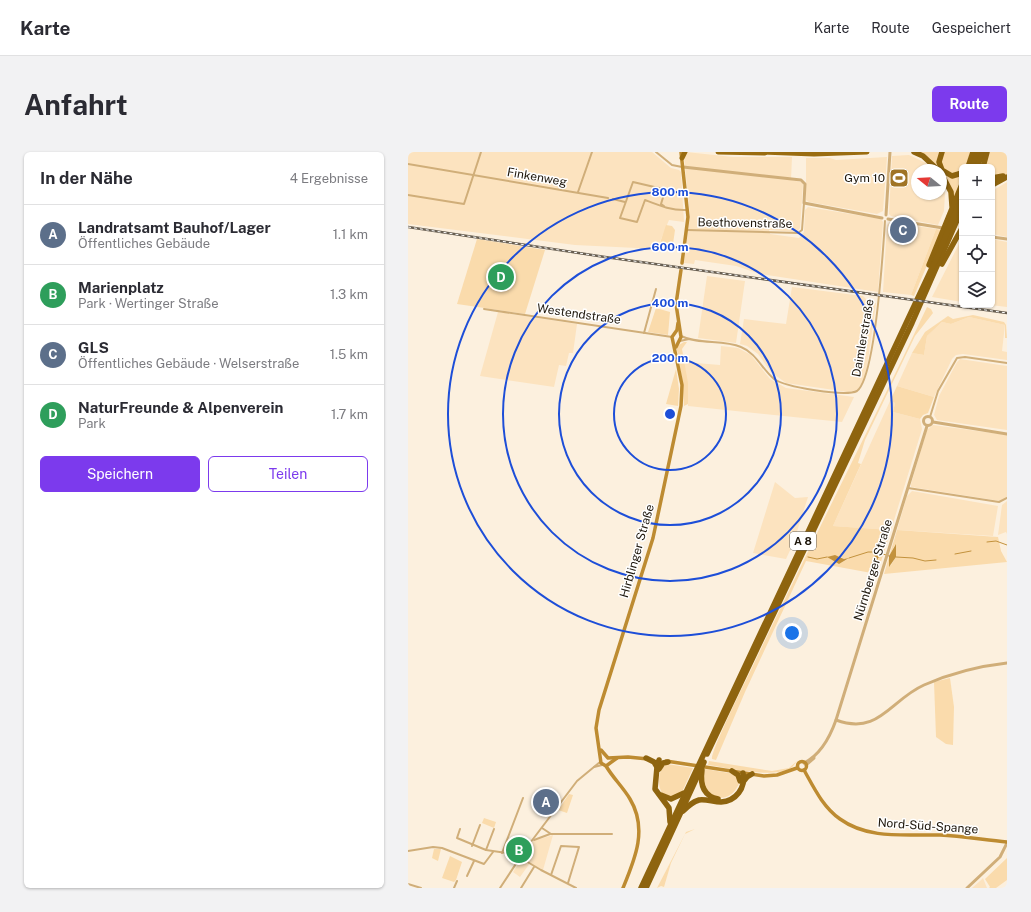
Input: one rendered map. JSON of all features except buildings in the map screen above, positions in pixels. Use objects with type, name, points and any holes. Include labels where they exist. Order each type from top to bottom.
[{"type":"highway","points":[[718,152],[814,154],[867,152]]},
{"type":"highway","points":[[762,152],[771,153]]},
{"type":"highway","points":[[914,152],[923,156],[932,164]]},
{"type":"highway","points":[[942,152],[939,162],[942,170],[952,176],[959,174]]},
{"type":"highway","points":[[970,164],[973,152]]},
{"type":"highway","points":[[970,164],[978,152]]},
{"type":"highway","points":[[978,164],[983,152]]},
{"type":"highway","points":[[984,164],[987,152]]},
{"type":"highway","points":[[995,178],[1007,176]]},
{"type":"highway","points":[[995,183],[1007,176]]},
{"type":"highway","points":[[947,184],[951,192],[952,204],[950,214]]},
{"type":"highway","points":[[920,292],[959,192]]},
{"type":"highway","name":"A 8","points":[[641,888],[920,292],[960,200]]},
{"type":"highway","name":"A 8","points":[[646,888],[703,763],[932,278],[959,216]]},
{"type":"highway","points":[[932,278],[959,233]]},
{"type":"highway","points":[[646,758],[654,762],[658,768],[658,788],[662,796],[673,799],[686,792]]},
{"type":"highway","points":[[659,760],[655,789],[669,808],[671,817],[668,830]]},
{"type":"highway","points":[[658,768],[668,762]]},
{"type":"highway","points":[[703,763],[702,785],[705,792],[712,797],[722,799],[730,797],[737,791],[742,781],[752,774]]},
{"type":"highway","points":[[732,771],[738,775],[742,781]]},
{"type":"highway","points":[[680,814],[695,801],[707,800],[723,802],[733,798],[741,790],[743,773]]},
{"type":"main road","points":[[682,154],[688,210],[687,230],[682,263]]},
{"type":"main road","name":"Hirblinger Straße","points":[[676,340],[680,335],[676,304],[682,270]]},
{"type":"main road","name":"Hirblinger Straße","points":[[602,763],[596,728],[599,710],[653,538],[676,432],[682,394],[681,377],[676,356],[675,333],[678,323]]},
{"type":"main road","points":[[675,333],[680,335]]},
{"type":"main road","points":[[599,747],[608,759]]},
{"type":"main road","points":[[602,763],[608,759],[646,758],[772,776],[797,768],[799,763],[805,764],[804,770],[800,771],[797,768]]},
{"type":"main road","points":[[602,763],[608,759]]},
{"type":"main road","points":[[602,763],[630,799],[638,821],[639,836],[637,851],[623,888]]},
{"type":"main road","name":"Nord-Süd-Spange","points":[[804,770],[827,808],[840,819],[854,827],[882,834],[940,835],[1007,843]]},
{"type":"street","points":[[408,195],[464,204],[481,152]]},
{"type":"street","name":"Finkenweg","points":[[408,164],[578,192],[592,152]]},
{"type":"street","points":[[656,152],[672,165],[801,180],[805,184],[804,203],[959,231]]},
{"type":"street","name":"Daimlerstraße","points":[[676,340],[690,339],[733,344],[744,348],[754,355],[770,375],[786,385],[849,394],[857,391],[866,380],[880,296],[890,154]]},
{"type":"street","points":[[664,206],[661,204],[664,189],[634,181],[632,182],[620,218],[636,222],[638,221],[644,200],[676,210],[688,210]]},
{"type":"street","points":[[578,192],[608,198]]},
{"type":"street","points":[[613,199],[625,202]]},
{"type":"street","name":"Beethovenstraße","points":[[687,230],[796,233],[801,231],[804,203]]},
{"type":"street","points":[[995,237],[1007,239]]},
{"type":"street","points":[[644,333],[656,289]]},
{"type":"street","name":"Westendstraße","points":[[484,309],[644,333],[676,340]]},
{"type":"street","name":"Daimlerstraße","points":[[680,335],[690,339]]},
{"type":"street","points":[[933,422],[930,417],[938,391],[957,358],[965,357],[1007,363]]},
{"type":"street","points":[[930,417],[925,418],[924,421],[927,426],[931,425],[933,422],[1007,434]]},
{"type":"street","name":"Nürnberger Straße","points":[[805,764],[821,750],[833,729],[927,426]]},
{"type":"street","points":[[908,488],[999,502],[1007,498]]},
{"type":"street","points":[[836,720],[853,725],[865,724],[877,718],[908,694],[924,685],[974,670],[1007,663]]},
{"type":"street","points":[[500,888],[532,840],[581,777],[592,768],[602,763]]},
{"type":"street","points":[[502,853],[523,798]]},
{"type":"street","points":[[472,846],[480,825]]},
{"type":"street","points":[[460,829],[457,838],[472,846],[492,852],[513,854],[574,887]]},
{"type":"street","points":[[486,850],[494,829]]},
{"type":"street","points":[[541,829],[551,834]]},
{"type":"street","points":[[541,829],[546,835]]},
{"type":"street","points":[[532,840],[551,834],[612,834]]},
{"type":"street","points":[[967,888],[1000,857],[1007,843]]},
{"type":"street","points":[[551,875],[560,846],[579,846],[568,883]]},
{"type":"street","points":[[408,851],[433,847],[442,848],[474,861],[486,864],[492,852]]},
{"type":"street","points":[[467,876],[474,861]]},
{"type":"street","points":[[521,888],[534,866]]},
{"type":"street","points":[[454,888],[457,881]]},
{"type":"street","points":[[408,884],[421,888]]},
{"type":"shaded area","points":[[408,152],[652,152],[671,168],[681,172],[684,222],[669,220],[657,249],[575,245],[408,224]]},
{"type":"shaded area","points":[[686,152],[733,157],[792,157],[791,180],[801,182],[803,184],[800,228],[797,232],[769,230],[770,234],[799,238],[804,232],[805,210],[808,207],[881,219],[883,222],[878,292],[760,274],[736,266],[695,260],[694,264],[684,263],[690,216],[684,157]]},
{"type":"shaded area","points":[[916,152],[941,152],[940,164],[933,164]]},
{"type":"shaded area","points":[[944,152],[972,152],[967,164],[959,164],[959,174],[954,175],[947,172],[947,164],[942,164],[941,155]]},
{"type":"shaded area","points":[[989,152],[1007,152],[1007,176],[995,182],[995,164],[986,164]]},
{"type":"shaded area","points":[[909,155],[927,164],[911,164],[911,200],[945,200],[944,211],[938,225],[891,216],[889,214],[892,156]]},
{"type":"shaded area","points":[[887,157],[883,211],[877,214],[809,202],[806,200],[806,158],[830,158],[836,160]]},
{"type":"shaded area","points":[[947,172],[959,174],[959,183],[953,202],[947,186]]},
{"type":"shaded area","points":[[1007,182],[1007,237],[995,235],[995,189]]},
{"type":"shaded area","points":[[890,222],[936,229],[911,295],[883,292],[887,225]]},
{"type":"shaded area","points":[[666,225],[672,226],[675,230],[672,251],[659,249]]},
{"type":"shaded area","points":[[936,229],[942,230],[914,296],[911,295]]},
{"type":"shaded area","points":[[477,239],[545,250],[525,314],[457,304]]},
{"type":"shaded area","points":[[995,240],[1007,242],[1007,307],[995,306]]},
{"type":"shaded area","points":[[959,244],[959,302],[932,297]]},
{"type":"shaded area","points":[[707,276],[745,281],[736,343],[698,338]]},
{"type":"shaded area","points":[[792,287],[863,296],[869,302],[876,303],[867,368],[863,383],[857,390],[848,392],[786,383],[771,372],[758,354],[747,346],[740,344],[744,319],[786,324]]},
{"type":"shaded area","points":[[927,307],[931,309],[933,313],[915,336],[865,440],[858,463],[861,464],[833,526],[891,530],[877,574],[806,561],[745,692],[716,760],[712,759],[734,704]],"holes":[[[840,556],[844,559],[848,559],[839,564],[828,557]]]},
{"type":"shaded area","points":[[656,308],[670,312],[668,335],[648,332]]},
{"type":"shaded area","points":[[498,312],[577,324],[573,353],[569,353],[566,366],[559,365],[554,387],[480,376]]},
{"type":"shaded area","points":[[973,315],[1004,322],[1006,325],[1007,338],[1005,338],[1005,325],[969,317],[951,324],[942,322],[927,336],[924,355],[912,353],[925,332],[948,316],[953,319]]},
{"type":"shaded area","points":[[969,317],[1005,325],[1002,351],[1007,352],[1007,360],[963,354],[956,355],[952,359],[934,397],[897,386],[912,353],[924,355],[927,336],[942,322],[951,324]]},
{"type":"shaded area","points":[[687,342],[682,349],[688,383],[688,404],[684,406],[677,346]]},
{"type":"shaded area","points":[[721,346],[738,348],[751,355],[770,379],[786,388],[854,397],[842,422],[688,406],[688,389],[684,362],[720,365]]},
{"type":"shaded area","points":[[960,359],[1007,366],[1007,430],[937,420],[934,415],[939,396]]},
{"type":"shaded area","points":[[676,369],[679,389],[678,406],[666,404]]},
{"type":"shaded area","points":[[897,386],[934,397],[928,413],[923,415],[920,419],[893,412],[895,403],[890,401]]},
{"type":"shaded area","points":[[890,401],[895,403],[893,412],[920,419],[922,429],[891,530],[833,526]]},
{"type":"shaded area","points":[[933,425],[1007,435],[1007,497],[1000,501],[911,487],[927,430]]},
{"type":"shaded area","points":[[775,482],[795,498],[808,497],[793,544],[786,559],[753,553]]},
{"type":"shaded area","points":[[912,491],[998,506],[993,536],[897,530],[907,496]]},
{"type":"shaded area","points":[[1007,501],[1007,534],[1006,532],[998,535],[1002,505]]},
{"type":"shaded area","points":[[897,530],[998,537],[1001,551],[1007,562],[884,574],[889,557],[889,566],[896,557],[895,545],[890,555]]},
{"type":"shaded area","points":[[883,541],[883,554],[878,558],[876,565],[875,552],[877,546]]},
{"type":"shaded area","points":[[896,544],[896,557],[889,567],[889,556]]},
{"type":"shaded area","points":[[835,555],[844,559],[849,558],[839,564],[827,557]]},
{"type":"shaded area","points":[[950,678],[954,707],[953,745],[946,744],[936,737],[934,682]]},
{"type":"shaded area","points":[[709,761],[772,771],[789,768],[797,761],[791,768],[783,771],[762,773],[708,765]]},
{"type":"shaded area","points":[[667,764],[693,768],[682,792],[672,797],[662,793],[659,786],[660,773]]},
{"type":"shaded area","points":[[705,769],[735,774],[740,781],[735,790],[729,796],[722,798],[715,797],[709,793],[705,787]]},
{"type":"shaded area","points":[[569,794],[573,795],[567,813],[558,810]]},
{"type":"shaded area","points":[[484,818],[496,822],[494,828],[482,823]]},
{"type":"shaded area","points":[[695,829],[685,834],[671,863],[664,887],[661,886],[657,888],[686,832]]},
{"type":"shaded area","points":[[553,835],[543,870],[530,863],[520,877],[513,872],[533,841]]},
{"type":"shaded area","points":[[434,849],[441,849],[438,861],[432,858]]},
{"type":"shaded area","points":[[450,856],[462,862],[454,882],[442,878]]},
{"type":"shaded area","points":[[1007,858],[1007,880],[996,888],[989,888],[990,887],[985,879]]},
{"type":"shaded area","points":[[983,878],[987,888],[972,888],[980,881]]},
{"type":"waterway","points":[[987,542],[996,541],[1007,545]]},
{"type":"waterway","points":[[955,554],[971,551]]},
{"type":"waterway","points":[[849,558],[868,552],[874,552]]},
{"type":"waterway","points":[[883,554],[889,556]]},
{"type":"waterway","points":[[808,557],[817,559],[827,557]]},
{"type":"waterway","points":[[896,557],[913,558],[925,561],[936,560]]},
{"type":"railway","points":[[408,227],[605,257],[1007,313]]},
{"type":"place","name":"Gym 10","points":[[899,178]]},
{"type":"place","name":"GLS","points":[[903,230]]},
{"type":"place","name":"NaturFreunde & Alpenverein","points":[[501,277]]},
{"type":"place","name":"Landratsamt Bauhof/Lager","points":[[546,802]]},
{"type":"place","name":"Marienplatz","points":[[519,850]]}]
